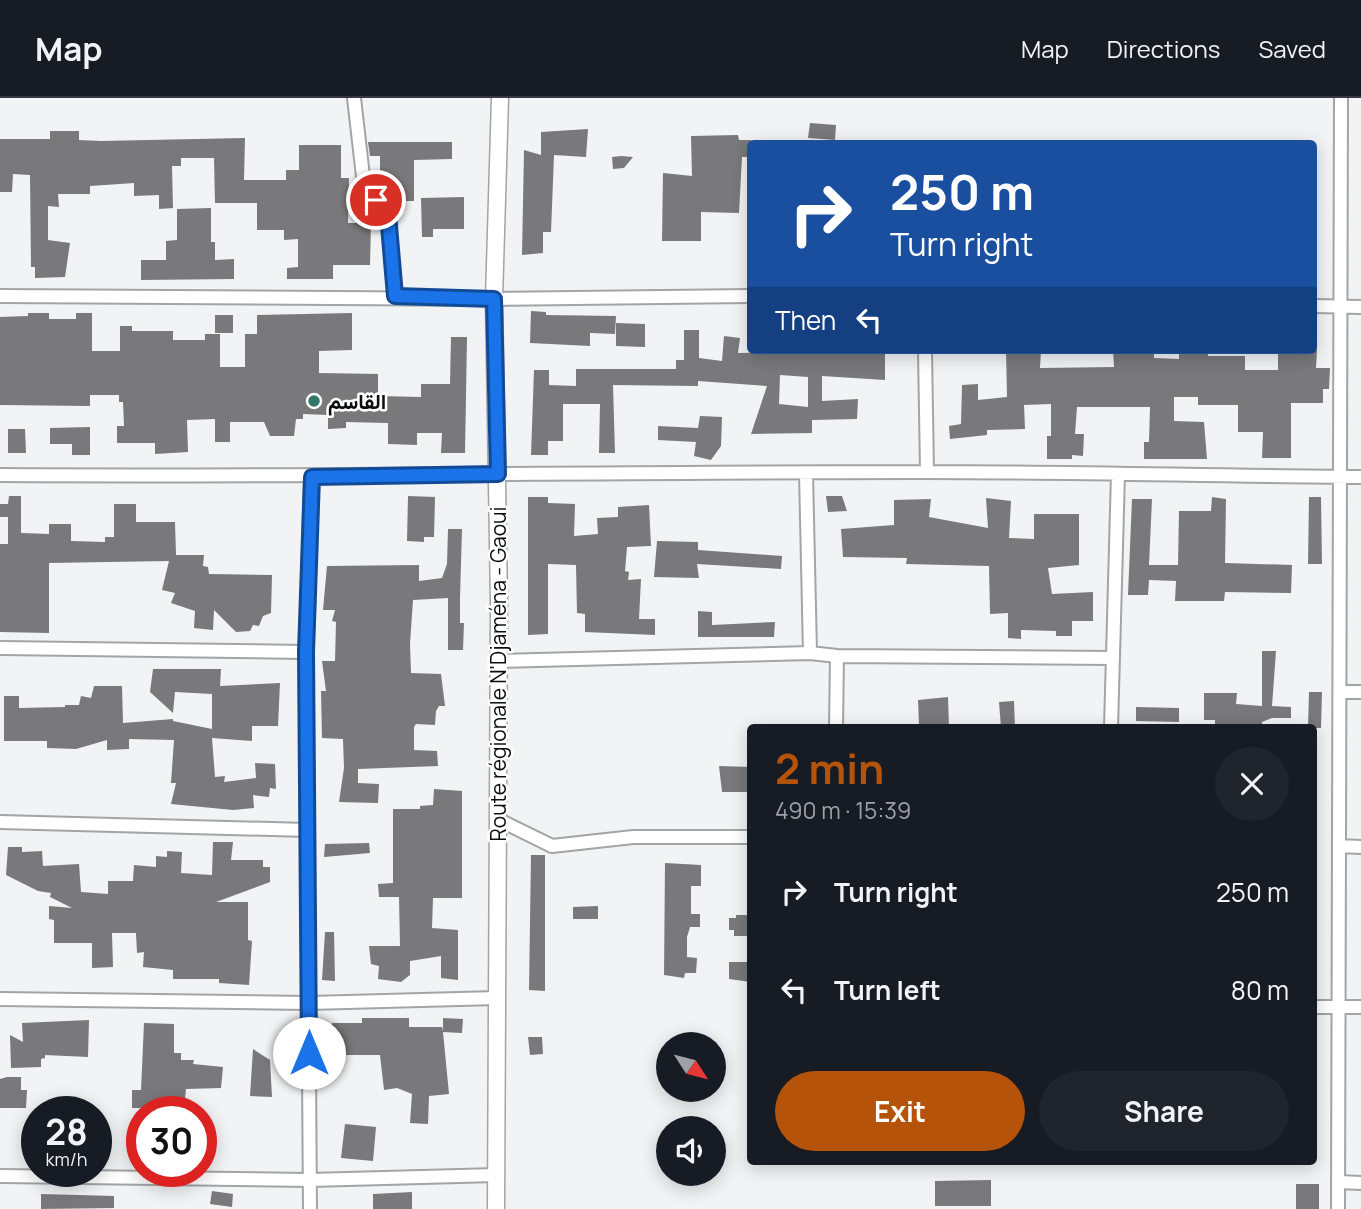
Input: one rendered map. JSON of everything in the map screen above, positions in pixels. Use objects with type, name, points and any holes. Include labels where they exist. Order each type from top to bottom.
[{"type":"street","points":[[354,98],[364,186],[388,214],[395,296]]},
{"type":"street","name":"Route régionale N'Djaména - Gaoui","points":[[496,1209],[498,474],[494,299],[500,98]]},
{"type":"street","points":[[1338,1209],[1341,98]]},
{"type":"street","points":[[0,296],[395,296],[494,299],[747,296]]},
{"type":"street","points":[[1317,306],[1361,307]]},
{"type":"street","points":[[925,354],[927,472]]},
{"type":"street","points":[[0,475],[312,477],[927,472],[1361,477]]},
{"type":"street","points":[[806,473],[810,653]]},
{"type":"street","points":[[1111,724],[1118,474]]},
{"type":"street","points":[[310,1209],[306,652],[312,477]]},
{"type":"street","points":[[0,648],[306,652]]},
{"type":"street","points":[[498,661],[810,653],[837,656],[1113,658]]},
{"type":"street","points":[[836,724],[837,656]]},
{"type":"street","points":[[1340,692],[1361,692]]},
{"type":"street","points":[[498,819],[552,846],[633,837],[747,837]]},
{"type":"street","points":[[0,822],[307,830]]},
{"type":"street","points":[[1339,846],[1361,846]]},
{"type":"street","points":[[0,999],[309,1003],[497,998]]},
{"type":"street","points":[[1317,1007],[1361,1007]]},
{"type":"street","points":[[0,1176],[310,1180],[496,1175]]},
{"type":"street","points":[[1339,1182],[1361,1183]]},
{"type":"building","points":[[810,123],[836,125],[835,140],[808,138]]},
{"type":"building","points":[[588,129],[586,157],[554,155],[551,232],[543,232],[543,253],[522,255],[524,150],[541,155],[541,132]]},
{"type":"building","points":[[50,131],[79,131],[79,140],[101,141],[245,138],[244,180],[286,180],[286,170],[299,170],[299,145],[341,145],[341,178],[349,178],[348,223],[371,223],[370,265],[333,265],[333,279],[287,279],[287,268],[298,267],[298,239],[284,240],[284,230],[257,230],[257,203],[215,203],[214,158],[181,158],[181,166],[172,166],[173,208],[159,209],[159,195],[134,196],[134,183],[90,186],[90,194],[58,194],[59,207],[48,206],[48,240],[70,243],[65,277],[35,278],[35,267],[31,267],[30,175],[13,174],[12,192],[0,192],[0,139],[50,139]]},
{"type":"building","points":[[738,135],[739,140],[747,140],[747,157],[742,157],[739,213],[701,212],[701,241],[662,241],[663,173],[692,176],[691,136]]},
{"type":"building","points":[[368,142],[452,142],[452,159],[414,160],[414,201],[389,201],[389,178],[380,178],[380,156],[370,156]]},
{"type":"building","points":[[612,157],[633,157],[624,168],[613,169]]},
{"type":"building","points":[[464,197],[464,229],[433,229],[433,237],[422,237],[421,198]]},
{"type":"building","points":[[211,208],[211,242],[215,242],[215,260],[234,259],[234,279],[141,280],[141,260],[166,260],[166,241],[177,240],[177,209]]},
{"type":"building","points":[[531,311],[546,312],[546,315],[616,316],[615,334],[590,333],[590,346],[530,343]]},
{"type":"building","points":[[28,313],[49,313],[49,319],[76,319],[76,313],[92,313],[92,351],[120,351],[120,326],[132,326],[132,331],[173,331],[173,340],[205,340],[205,334],[220,334],[220,367],[245,367],[245,334],[257,334],[257,315],[352,313],[352,350],[319,351],[319,373],[378,374],[378,396],[421,397],[421,384],[450,384],[451,337],[467,337],[465,453],[441,453],[442,433],[417,433],[417,445],[388,444],[388,423],[346,422],[346,428],[328,429],[328,415],[303,414],[303,419],[296,419],[294,436],[270,436],[264,422],[230,422],[230,442],[215,442],[215,419],[187,420],[188,452],[155,454],[155,443],[117,443],[117,426],[124,426],[123,402],[119,402],[119,395],[90,395],[90,406],[0,405],[0,317],[28,316]]},
{"type":"building","points":[[215,315],[233,315],[233,333],[215,333]]},
{"type":"building","points":[[616,323],[645,324],[645,347],[616,346]]},
{"type":"building","points":[[684,330],[699,330],[699,358],[722,361],[724,336],[740,338],[738,353],[885,354],[885,380],[822,376],[822,401],[858,399],[857,419],[812,420],[812,433],[751,434],[767,386],[698,381],[698,386],[613,385],[615,453],[599,453],[600,404],[563,404],[563,441],[548,441],[548,455],[531,455],[534,370],[549,370],[549,385],[576,386],[576,369],[676,369],[676,360],[684,360]],"holes":[[[780,375],[808,377],[808,407],[779,404]]]},
{"type":"building","points":[[1006,354],[1041,354],[1040,368],[1114,367],[1113,354],[1154,354],[1154,358],[1179,359],[1179,354],[1245,356],[1245,370],[1278,370],[1278,354],[1317,354],[1316,368],[1330,368],[1329,389],[1323,389],[1323,403],[1291,403],[1291,458],[1262,458],[1263,432],[1238,432],[1238,405],[1198,405],[1198,397],[1174,397],[1174,421],[1204,422],[1207,459],[1144,459],[1144,442],[1149,442],[1150,407],[1077,407],[1075,434],[1084,434],[1083,456],[1072,455],[1072,459],[1047,459],[1047,436],[1051,436],[1051,404],[1024,405],[1025,429],[987,430],[987,435],[950,439],[949,426],[961,424],[962,385],[978,384],[978,400],[1007,397]]},
{"type":"building","points":[[700,416],[722,417],[721,446],[711,460],[694,456],[696,442],[658,440],[658,426],[698,428]]},
{"type":"building","points":[[90,427],[90,455],[72,455],[72,444],[50,444],[50,428]]},
{"type":"building","points":[[8,429],[25,429],[26,453],[8,453]]},
{"type":"building","points":[[9,496],[21,496],[21,533],[49,534],[49,524],[71,524],[71,541],[105,542],[105,537],[114,537],[114,504],[136,504],[136,522],[175,522],[176,555],[204,555],[203,566],[208,567],[209,574],[272,575],[271,613],[263,616],[259,626],[253,625],[250,631],[236,632],[214,610],[213,630],[194,628],[195,611],[171,603],[175,593],[162,590],[169,561],[49,563],[49,633],[0,632],[0,544],[8,544],[8,517],[0,517],[0,504],[8,504]]},
{"type":"building","points":[[408,496],[435,497],[434,537],[424,537],[424,542],[407,541]]},
{"type":"building","points":[[826,496],[842,496],[847,511],[828,512]]},
{"type":"building","points":[[528,497],[548,497],[548,503],[575,504],[574,536],[598,534],[597,518],[618,517],[618,507],[649,505],[651,546],[627,547],[625,571],[629,572],[628,580],[641,579],[639,619],[655,619],[655,635],[585,632],[585,614],[577,613],[576,565],[548,564],[548,634],[528,635]]},
{"type":"building","points":[[1212,497],[1226,499],[1225,563],[1292,565],[1291,593],[1225,592],[1224,601],[1175,601],[1176,581],[1149,580],[1148,595],[1128,595],[1132,499],[1152,499],[1149,565],[1178,565],[1179,511],[1211,511]]},
{"type":"building","points":[[1309,497],[1321,497],[1322,564],[1308,564]]},
{"type":"building","points":[[986,498],[1011,501],[1009,538],[1034,539],[1034,514],[1079,514],[1079,565],[1048,568],[1052,594],[1093,592],[1093,621],[1072,621],[1072,636],[1056,636],[1056,631],[1021,630],[1021,639],[1008,638],[1008,613],[990,614],[989,566],[906,564],[907,558],[843,557],[841,529],[894,525],[894,500],[931,499],[929,517],[988,528]]},
{"type":"building","points":[[448,529],[462,529],[460,623],[464,623],[463,650],[448,650],[448,598],[413,600],[410,644],[411,673],[441,674],[445,706],[439,706],[436,711],[435,725],[416,724],[414,727],[414,750],[437,751],[438,766],[358,769],[358,783],[379,784],[378,803],[339,802],[344,768],[343,739],[322,738],[321,691],[326,691],[322,661],[335,661],[336,622],[332,621],[335,610],[323,610],[327,566],[419,565],[419,581],[442,578],[447,564]]},
{"type":"building","points":[[657,541],[698,542],[698,550],[782,556],[781,569],[697,564],[699,578],[654,577]]},
{"type":"building","points":[[698,611],[712,612],[712,625],[775,622],[774,637],[698,637]]},
{"type":"building","points":[[1262,651],[1276,651],[1272,706],[1291,707],[1291,718],[1272,718],[1262,724],[1215,724],[1215,720],[1204,720],[1204,693],[1237,693],[1236,704],[1262,706]]},
{"type":"building","points":[[153,669],[221,669],[220,686],[280,683],[278,726],[252,726],[252,741],[212,738],[215,777],[225,776],[224,782],[256,778],[255,763],[275,764],[276,789],[270,788],[269,797],[253,795],[254,808],[233,810],[171,804],[176,783],[171,783],[174,740],[129,739],[129,749],[107,750],[107,740],[76,749],[47,748],[47,741],[4,741],[4,696],[19,696],[19,708],[65,707],[79,705],[81,696],[91,698],[94,686],[122,686],[123,723],[173,719],[212,729],[212,694],[175,692],[173,713],[150,692]]},
{"type":"building","points":[[1309,692],[1322,692],[1321,728],[1317,728],[1317,724],[1308,724]]},
{"type":"building","points":[[948,697],[949,724],[919,724],[918,700]]},
{"type":"building","points":[[1014,701],[1015,724],[1001,724],[999,702]]},
{"type":"building","points":[[1136,707],[1179,708],[1179,722],[1136,721]]},
{"type":"building","points":[[719,766],[747,767],[747,792],[722,792]]},
{"type":"building","points":[[434,789],[462,791],[462,898],[433,898],[432,928],[458,930],[458,980],[441,978],[441,956],[410,961],[410,975],[401,982],[378,979],[379,966],[371,964],[369,946],[400,946],[399,897],[379,897],[378,884],[393,883],[393,809],[420,809],[420,806],[433,805]]},
{"type":"building","points":[[213,842],[233,842],[231,860],[263,860],[263,867],[270,867],[270,882],[216,902],[248,902],[248,940],[252,941],[249,985],[219,983],[219,979],[173,979],[173,970],[143,967],[144,952],[137,953],[136,933],[112,933],[113,967],[92,968],[92,943],[54,943],[54,920],[49,919],[49,906],[72,908],[50,897],[51,893],[38,891],[6,875],[8,847],[22,847],[22,852],[42,851],[43,866],[79,864],[81,892],[108,894],[108,881],[133,881],[134,865],[156,867],[156,856],[167,857],[167,851],[182,852],[181,873],[212,875]]},
{"type":"building","points":[[369,843],[370,853],[324,857],[325,844]]},
{"type":"building","points":[[531,855],[545,855],[545,991],[529,990]]},
{"type":"building","points":[[665,863],[701,865],[701,886],[691,886],[691,914],[700,914],[700,927],[690,927],[687,937],[687,957],[697,958],[696,973],[685,973],[684,978],[664,975]]},
{"type":"building","points":[[598,906],[598,919],[573,919],[573,907]]},
{"type":"building","points":[[736,915],[747,915],[747,936],[734,936],[734,930],[729,930],[729,918],[736,918]]},
{"type":"building","points":[[325,932],[334,932],[335,981],[322,980]]},
{"type":"building","points":[[729,962],[747,962],[747,981],[729,979]]},
{"type":"building","points":[[362,1018],[409,1018],[409,1027],[442,1027],[443,1031],[443,1018],[463,1019],[462,1033],[443,1032],[449,1094],[429,1096],[428,1124],[410,1123],[412,1094],[397,1088],[384,1090],[380,1055],[332,1055],[332,1023],[362,1023]]},
{"type":"building","points":[[89,1020],[88,1057],[45,1055],[45,1058],[41,1059],[41,1067],[11,1068],[10,1035],[23,1042],[22,1023]]},
{"type":"building","points":[[144,1023],[174,1024],[174,1053],[181,1053],[181,1060],[194,1060],[193,1064],[223,1067],[221,1088],[186,1089],[185,1096],[132,1096],[132,1090],[141,1090]]},
{"type":"building","points":[[528,1037],[542,1037],[543,1054],[530,1055]]},
{"type":"building","points":[[253,1049],[270,1060],[272,1097],[250,1096]]},
{"type":"building","points":[[21,1077],[21,1090],[27,1090],[27,1096],[21,1096],[21,1108],[0,1108],[0,1079]]},
{"type":"building","points":[[345,1124],[376,1127],[373,1161],[341,1158]]},
{"type":"building","points":[[991,1180],[991,1206],[935,1206],[935,1181]]},
{"type":"building","points":[[1296,1184],[1319,1184],[1319,1209],[1296,1209]]},
{"type":"building","points":[[212,1191],[233,1194],[232,1207],[210,1204]]},
{"type":"building","points":[[412,1192],[412,1209],[373,1209],[373,1194]]},
{"type":"building","points":[[41,1194],[114,1196],[114,1208],[41,1209]]},
{"type":"place","name":"القاسم","points":[[314,401]]},
{"type":"route","points":[[309,1053],[306,652],[312,477],[498,474],[494,299],[395,296],[388,214],[376,200]]}]
